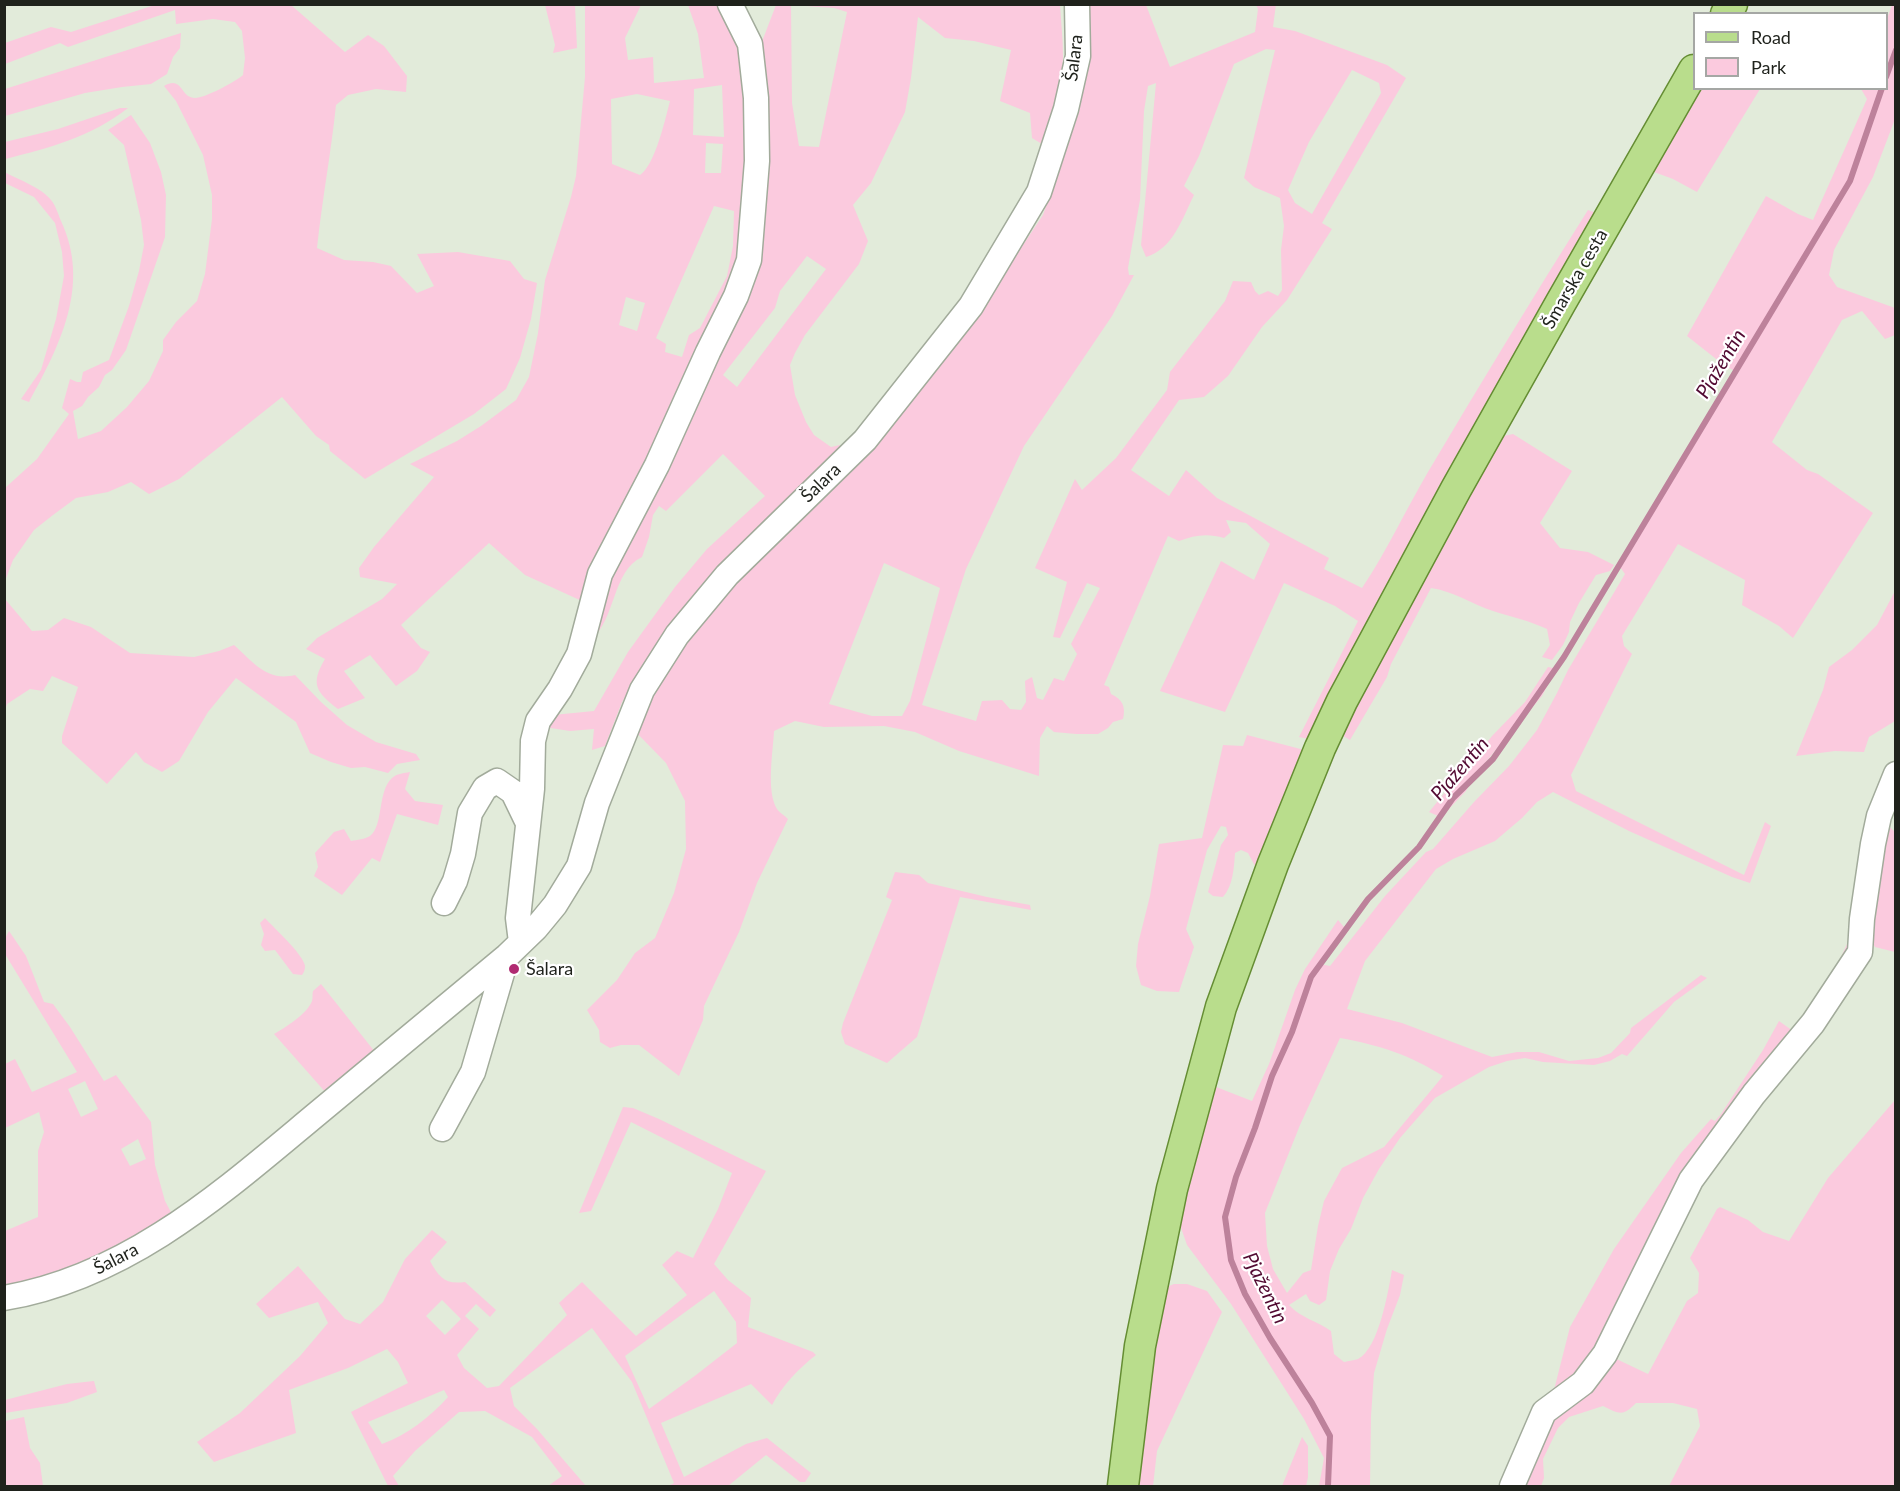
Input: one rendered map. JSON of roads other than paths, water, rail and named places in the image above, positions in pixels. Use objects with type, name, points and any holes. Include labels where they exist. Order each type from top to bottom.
[{"type":"main road","name":"Šmarska cesta","points":[[1123,1486],[1140,1346],[1172,1189],[1221,1007],[1272,864],[1342,700],[1554,314],[1693,73]]},
{"type":"street","points":[[442,1129],[473,1072],[514,949],[532,789],[533,741],[538,721],[560,689],[579,654],[600,574],[657,465],[736,296],[749,260],[757,161],[756,98],[750,44],[730,4]]},
{"type":"street","name":"Šalara","points":[[4,1298],[32,1294],[78,1278],[154,1239],[213,1200],[514,949],[536,928],[555,905],[579,866],[597,803],[642,690],[677,635],[727,575],[865,440],[971,306],[1040,192],[1066,109],[1078,56],[1077,4]]},
{"type":"street","points":[[1512,1486],[1544,1412],[1583,1383],[1605,1354],[1691,1180],[1754,1094],[1814,1023],[1860,952],[1862,918],[1873,844],[1879,816],[1896,774]]},
{"type":"street","points":[[444,903],[463,854],[470,813],[485,788],[497,781],[513,792],[528,823]]},
{"type":"waterway","name":"Pjažentin","points":[[1888,72],[1896,50]]},
{"type":"waterway","name":"Pjažentin","points":[[1328,1486],[1330,1436],[1245,1294],[1231,1260],[1225,1217],[1236,1177],[1272,1076],[1292,1032],[1311,977],[1368,899],[1419,847],[1453,798],[1493,759],[1564,657],[1850,181],[1881,90]]},
{"type":"place","name":"Šalara","points":[[514,969]]}]
